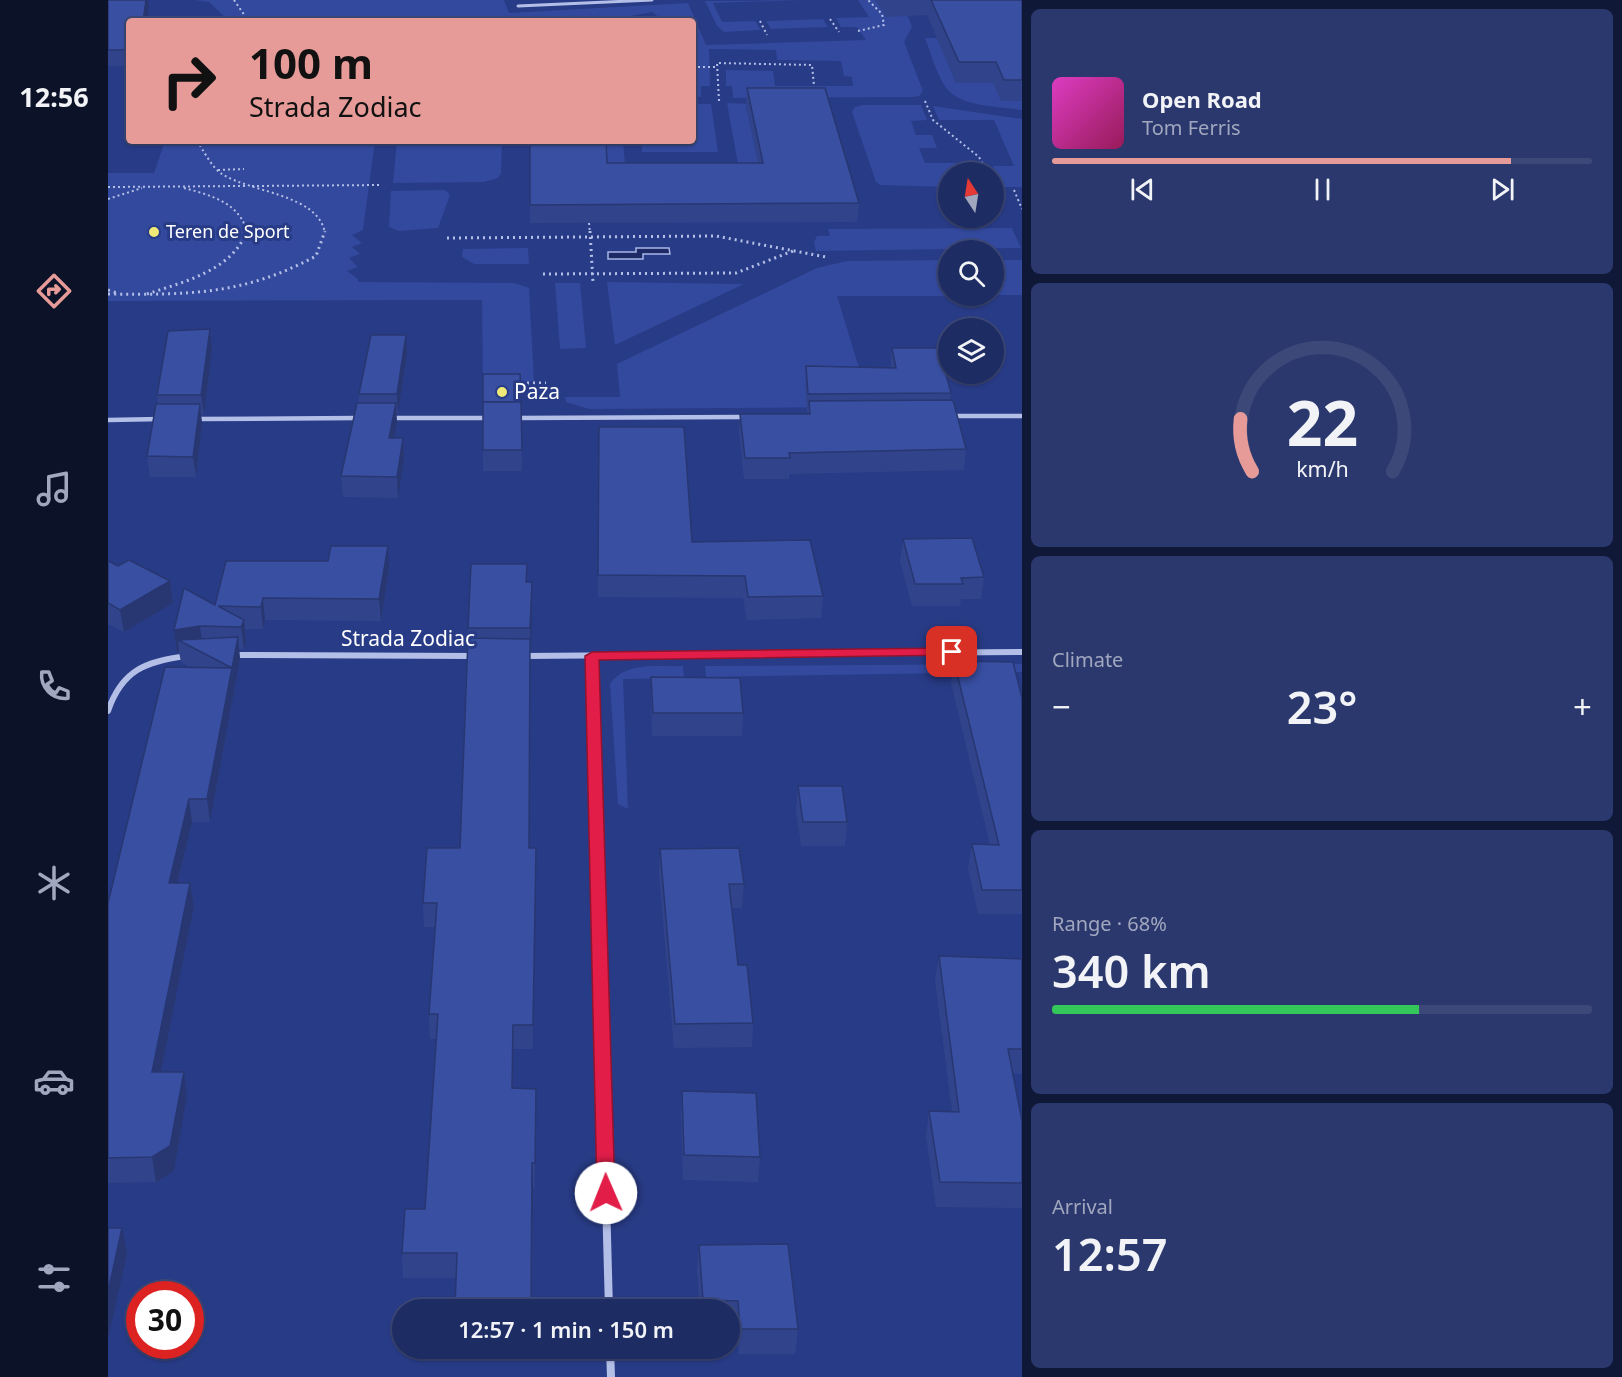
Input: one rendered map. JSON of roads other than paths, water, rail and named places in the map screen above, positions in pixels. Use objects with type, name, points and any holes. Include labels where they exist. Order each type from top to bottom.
[{"type":"street","points":[[939,416],[1022,416]]},
{"type":"street","points":[[382,418],[751,417]]},
{"type":"street","points":[[191,419],[370,418]]},
{"type":"street","points":[[108,420],[168,419]]},
{"type":"street","points":[[521,656],[1022,652]]},
{"type":"street","name":"Strada Zodiac","points":[[226,654],[486,656]]},
{"type":"street","points":[[108,711],[120,682],[140,667],[166,658],[194,655]]},
{"type":"street","points":[[592,656],[609,1299]]},
{"type":"street","points":[[610,1359],[610,1377]]},
{"type":"lane","points":[[518,6],[652,0]]},
{"type":"place","name":"Teren de Sport","points":[[154,232]]},
{"type":"place","name":"Paza","points":[[502,392]]}]
